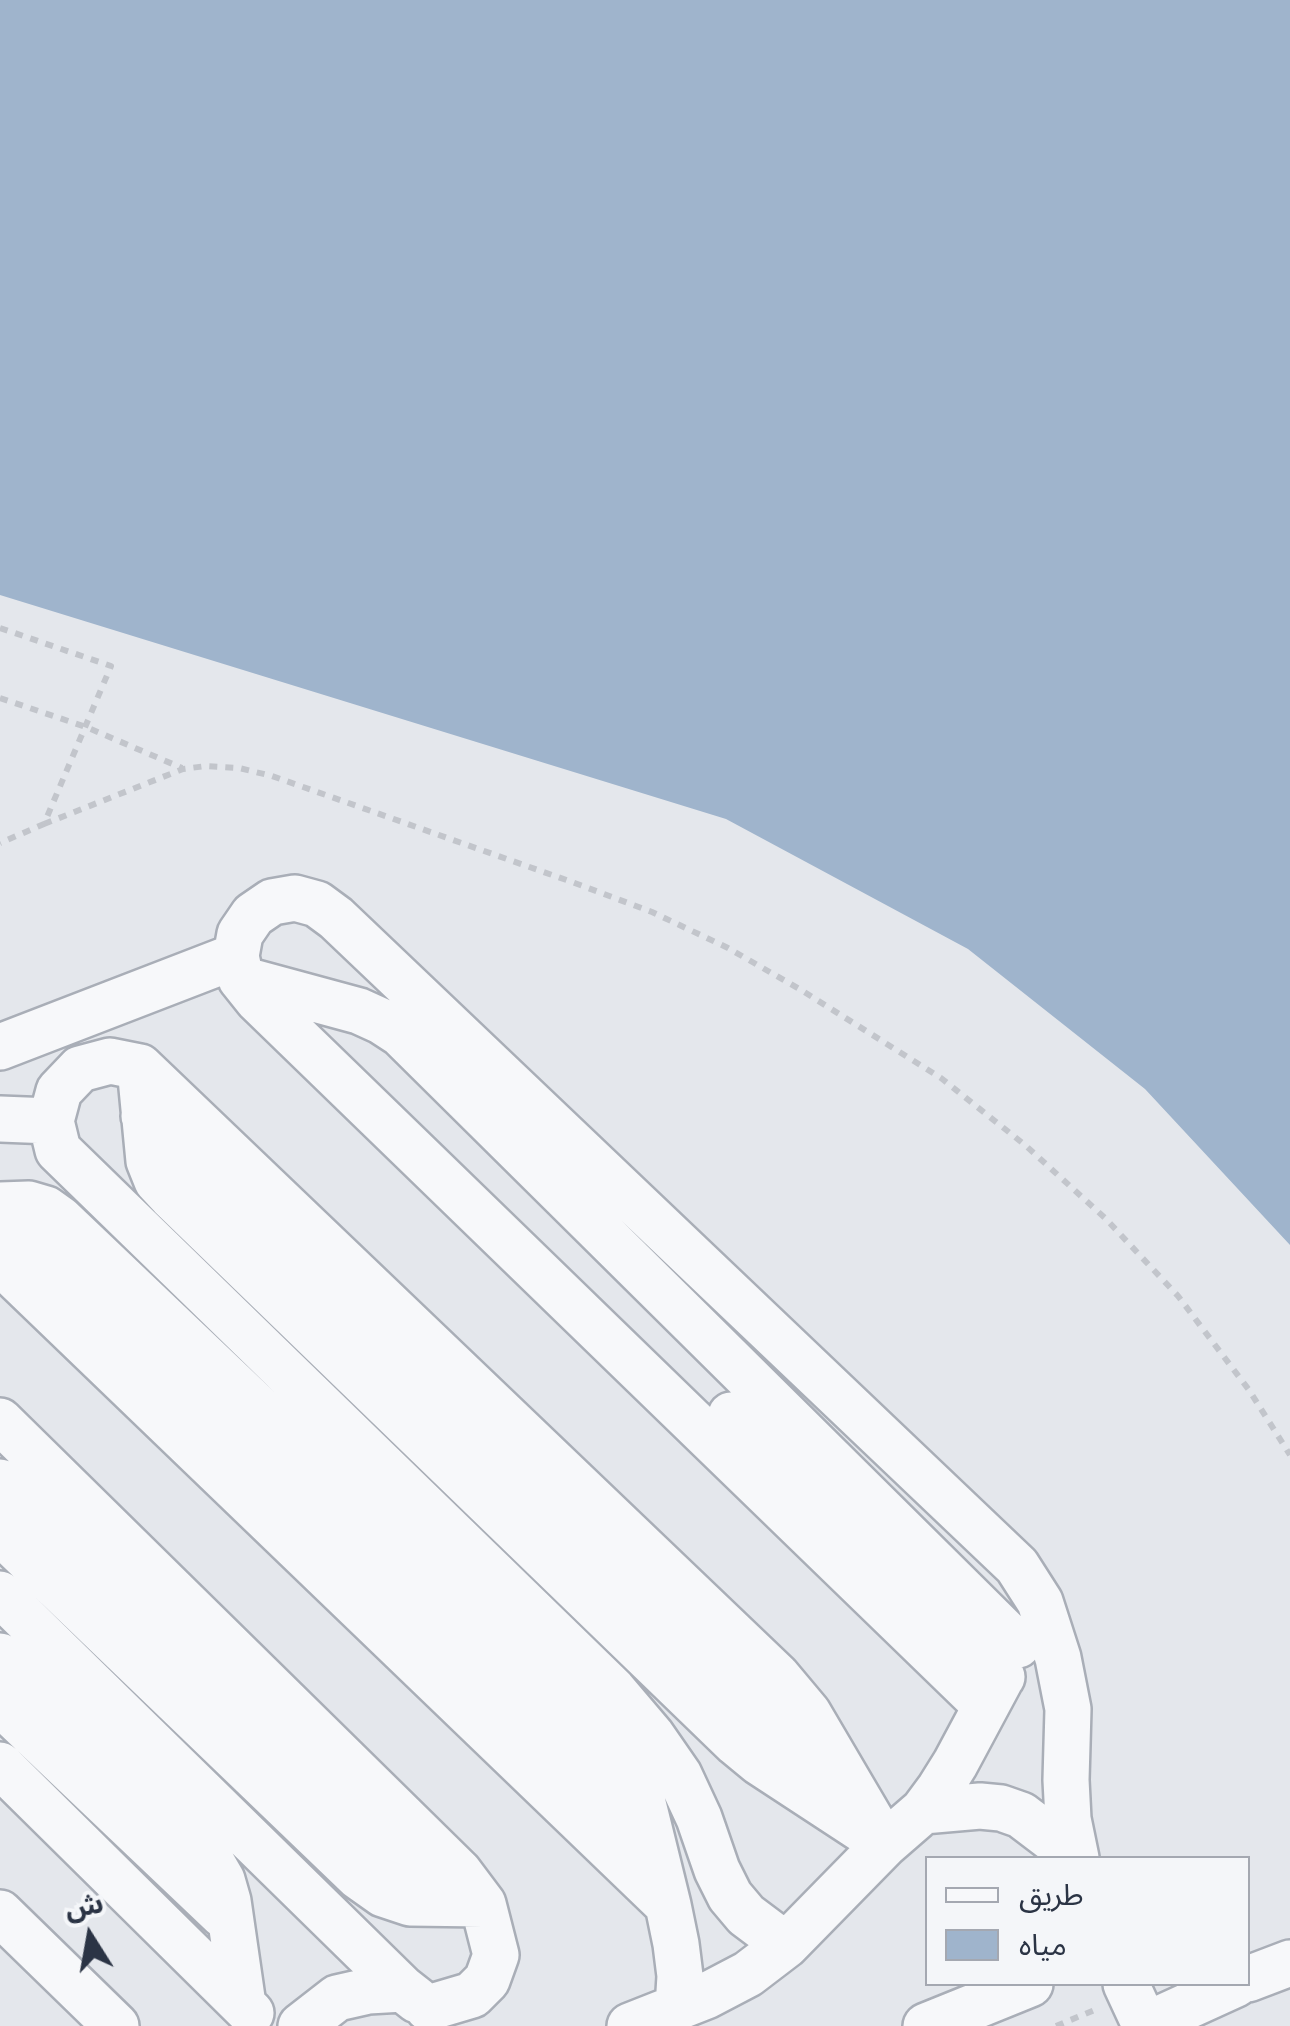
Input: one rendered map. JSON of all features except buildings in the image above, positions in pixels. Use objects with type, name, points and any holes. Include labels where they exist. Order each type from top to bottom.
[{"type":"street","points":[[1002,1676],[256,1000],[239,968],[240,934],[253,915],[272,902],[295,898],[318,904],[336,918],[1017,1566],[1040,1602],[1058,1658],[1068,1708],[1068,1818],[1076,1856]]},
{"type":"street","points":[[0,1047],[239,968],[294,994],[382,1021],[401,1034],[1002,1676]]},
{"type":"street","points":[[786,1945],[746,1915],[730,1896],[679,1775],[614,1690],[58,1150],[51,1121],[59,1091],[80,1069],[110,1061],[140,1068],[777,1676],[808,1713],[886,1844]]},
{"type":"street","points":[[140,1068],[149,1162],[157,1181],[736,1743],[886,1844]]},
{"type":"street","points":[[0,1119],[51,1121]]},
{"type":"street","points":[[0,1209],[28,1204],[46,1208],[60,1219],[623,1755],[634,1774],[668,1904],[678,1960],[678,2008]]},
{"type":"street","points":[[0,1262],[668,1904]]},
{"type":"street","points":[[0,1421],[459,1872],[483,1904],[496,1955],[488,1980],[472,1995],[427,2008],[368,1990],[337,1998],[301,2026]]},
{"type":"street","points":[[0,1482],[438,1904]]},
{"type":"street","points":[[0,1532],[360,1877],[383,1894],[410,1903],[483,1904]]},
{"type":"street","points":[[0,1594],[427,2008]]},
{"type":"street","points":[[630,2026],[748,1974],[786,1945],[923,1811],[940,1788],[1040,1602]]},
{"type":"street","points":[[0,1656],[210,1861],[222,1880],[228,1901],[254,2016]]},
{"type":"street","points":[[0,1703],[232,1923]]},
{"type":"street","points":[[0,1765],[254,2016]]},
{"type":"street","points":[[923,1811],[1001,1808],[1020,1815],[1075,1856]]},
{"type":"street","points":[[0,1913],[116,2026]]},
{"type":"street","points":[[1250,1978],[1290,1963]]},
{"type":"street","points":[[926,2026],[1025,1986]]},
{"type":"street","points":[[1127,1986],[1144,2026],[1232,1986]]},
{"type":"path","points":[[0,628],[112,666],[44,824]]},
{"type":"path","points":[[0,698],[86,727],[183,768]]},
{"type":"path","points":[[0,842],[183,768],[239,768],[272,776],[572,882],[652,912],[728,948],[941,1078],[1105,1218],[1178,1296],[1249,1390],[1290,1455]]},
{"type":"water","points":[[0,0],[1290,0],[1290,1245],[1145,1089],[968,949],[726,819],[0,595]]}]
